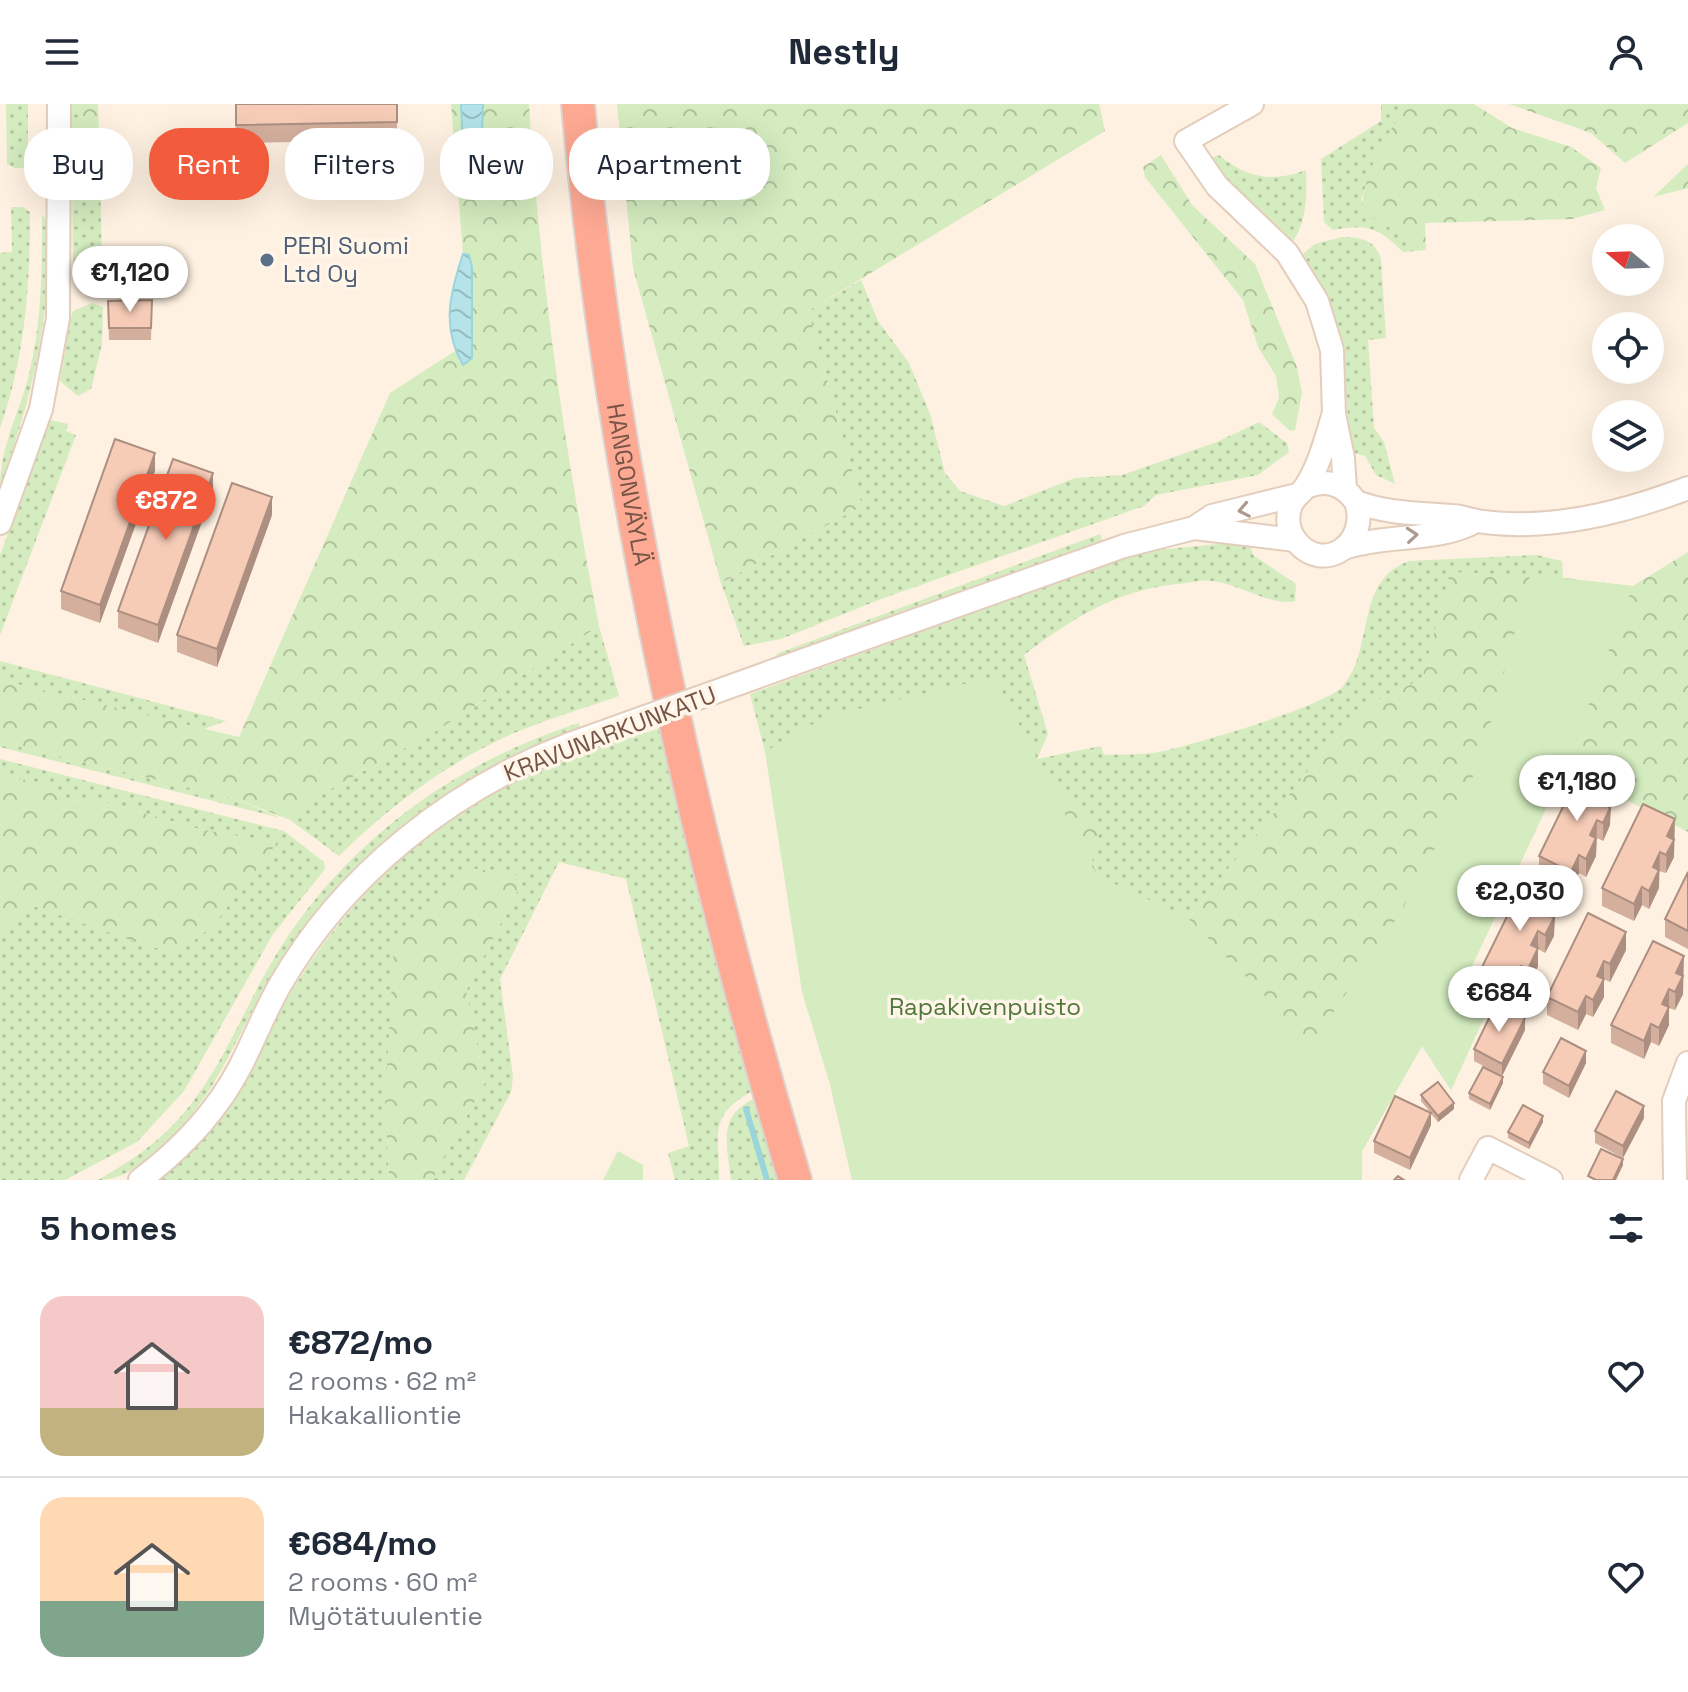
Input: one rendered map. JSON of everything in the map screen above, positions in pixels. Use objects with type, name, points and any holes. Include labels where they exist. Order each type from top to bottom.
[{"type":"highway","name":"HANGONVÄYLÄ","points":[[578,104],[603,327],[637,542],[744,1006],[795,1180]]},
{"type":"highway","name":"HANGONVÄYLÄ","points":[[710,860],[817,1180]]},
{"type":"street","points":[[0,523],[41,409],[58,318],[59,104]]},
{"type":"street","points":[[1252,104],[1186,141],[1217,186],[1287,253],[1317,301],[1330,341],[1334,414],[1350,495],[1360,526],[1347,547]]},
{"type":"street","points":[[1334,414],[1288,517],[1295,540],[1303,548],[1322,555],[1375,538],[1457,531],[1476,521]]},
{"type":"street","points":[[1301,491],[1325,482],[1400,514],[1458,516],[1476,521],[1585,518],[1624,511],[1688,488]]},
{"type":"street","name":"KRAVUNARKUNKATU","points":[[140,1180],[180,1147],[224,1094],[299,955],[368,874],[402,842],[459,800],[512,769],[570,744],[1100,554],[1194,528],[1212,516],[1301,491]]},
{"type":"street","name":"KRAVUNARKUNKATU","points":[[1194,528],[1295,540]]},
{"type":"street","points":[[1675,1180],[1674,1101],[1688,1063]]},
{"type":"street","points":[[1471,1180],[1488,1148],[1551,1180]]},
{"type":"green space","points":[[6,104],[28,104],[28,128],[24,128],[24,168],[7,164]]},
{"type":"green space","points":[[71,104],[83,104],[82,128],[71,128]]},
{"type":"green space","points":[[83,104],[98,104],[99,128],[82,128]]},
{"type":"green space","points":[[451,104],[461,104],[462,128],[453,128]]},
{"type":"green space","points":[[483,104],[529,104],[531,128],[482,128]]},
{"type":"green space","points":[[617,104],[1099,104],[1105,131],[808,311],[862,506],[721,583],[633,268],[626,200],[770,200],[770,128],[619,128]]},
{"type":"green space","points":[[1381,104],[1412,104],[1374,161],[1361,200],[1390,228],[1426,250],[1403,252],[1379,232],[1355,227],[1333,230],[1324,222],[1321,159],[1381,121]]},
{"type":"green space","points":[[1412,104],[1474,104],[1512,128],[1571,147],[1601,168],[1596,188],[1605,210],[1572,219],[1425,223],[1426,250],[1363,212],[1365,186],[1377,154],[1394,124]]},
{"type":"green space","points":[[1509,104],[1688,104],[1688,123],[1625,163],[1591,133]]},
{"type":"green space","points":[[1161,155],[1192,205],[1255,264],[1297,367],[1302,393],[1295,430],[1290,431],[1272,414],[1279,398],[1276,376],[1258,347],[1243,300],[1145,177],[1143,167]]},
{"type":"green space","points":[[1219,155],[1239,169],[1260,176],[1282,176],[1306,170],[1304,216],[1293,242],[1226,181],[1211,158]]},
{"type":"green space","points":[[1688,164],[1688,188],[1653,197]]},
{"type":"green space","points":[[72,200],[101,200],[102,270],[91,274],[73,263]]},
{"type":"green space","points":[[459,200],[537,200],[555,366],[599,626],[436,731],[296,808],[290,820],[236,799],[0,742],[0,680],[239,737],[390,393],[455,351],[463,364],[472,358],[469,256],[463,254]]},
{"type":"green space","points":[[11,207],[23,207],[30,212],[29,267],[20,348],[0,428],[0,253],[12,252]]},
{"type":"green space","points":[[42,214],[49,237],[39,348],[27,403],[0,486],[3,457],[29,374],[37,335]]},
{"type":"green space","points":[[1342,237],[1367,241],[1379,253],[1381,260],[1386,338],[1368,340],[1374,428],[1384,442],[1395,484],[1376,475],[1365,456],[1351,452],[1344,373],[1336,327],[1329,304],[1303,254],[1315,244]]},
{"type":"green space","points":[[861,280],[878,321],[909,363],[930,414],[945,473],[960,491],[1004,506],[1075,478],[1122,475],[1217,442],[1259,422],[1287,443],[1289,452],[1258,475],[1156,495],[1144,506],[881,599],[781,639],[744,646],[721,583],[862,506],[808,311]]},
{"type":"green space","points":[[92,303],[103,307],[102,344],[91,389],[78,396],[60,381],[73,311]]},
{"type":"green space","points":[[50,420],[68,424],[66,431],[76,435],[0,635],[0,555]]},
{"type":"green space","points":[[1100,534],[1103,542],[778,658],[776,654]]},
{"type":"green space","points":[[1249,543],[1253,555],[1296,584],[1295,601],[1276,601],[1223,583],[1200,581],[1134,593],[1096,608],[1060,629],[1024,655],[1048,734],[1037,759],[1101,746],[1104,755],[1169,750],[1284,715],[1332,694],[1343,686],[1353,671],[1372,600],[1380,584],[1392,571],[1409,561],[1537,555],[1562,561],[1563,578],[1450,572],[1422,679],[1359,709],[1188,918],[1097,876],[1092,861],[1100,826],[1058,788],[1038,764],[995,677],[826,717],[765,752],[750,694],[1118,560],[1158,550]]},
{"type":"green space","points":[[1688,552],[1688,832],[1565,768],[1463,985],[1492,1000],[1451,1090],[1422,1046],[1362,1151],[1362,1180],[852,1180],[831,1088],[826,717],[995,677],[1038,764],[1058,788],[1101,826],[1092,861],[1097,876],[1188,918],[1359,709],[1422,679],[1450,572],[1547,576],[1633,586]]},
{"type":"green space","name":"Rapakivenpuisto","points":[[1530,575],[1633,586],[1565,768],[1463,985],[1492,1000],[1451,1090],[1422,1046],[1362,1151],[1362,1180],[852,1180],[831,1088],[802,992],[765,752],[826,717],[995,677],[1097,876],[1188,918],[1312,1044],[1401,912],[1479,765]]},
{"type":"green space","points":[[599,626],[619,696],[514,733],[466,757],[399,803],[339,856],[290,820],[296,808],[436,731]]},
{"type":"green space","points":[[0,661],[226,721],[204,729],[0,680]]},
{"type":"green space","points":[[579,723],[580,728],[513,756],[452,791],[422,811],[368,856],[333,892],[293,943],[208,1092],[191,1115],[147,1159],[118,1177],[98,1180],[155,1142],[189,1107],[217,1064],[279,950],[307,910],[372,840],[448,783],[490,759]]},
{"type":"green space","points":[[660,728],[756,1089],[729,1108],[723,1117],[718,1137],[719,1180],[675,1180],[668,1153],[689,1146],[626,879],[559,862],[500,979],[513,1077],[511,1092],[464,1180],[432,1180],[485,1083],[466,991],[525,876],[385,1102],[389,1173],[386,1180],[157,1180],[180,1162],[216,1120],[311,961],[367,891],[399,860],[470,805],[509,783],[550,764]]},
{"type":"green space","points":[[0,742],[236,799],[281,818],[0,747]]},
{"type":"green space","points":[[0,759],[284,831],[324,862],[325,869],[273,934],[184,1091],[137,1142],[65,1180],[0,1180],[0,938],[30,904],[150,947],[180,951],[276,843],[199,829],[105,802],[69,800],[41,782],[0,776]]},
{"type":"green space","points":[[0,776],[41,782],[69,800],[105,802],[199,829],[277,843],[213,926],[180,951],[150,947],[30,905],[0,938]]},
{"type":"green space","points":[[471,868],[525,876],[466,991],[485,1083],[432,1180],[386,1180],[389,1172],[385,1102],[394,946]]},
{"type":"green space","points":[[759,1097],[783,1180],[731,1180],[727,1142],[730,1121],[745,1104]]},
{"type":"green space","points":[[618,1151],[643,1165],[643,1180],[603,1180]]},
{"type":"water","points":[[461,104],[483,104],[482,128],[462,128]]},
{"type":"water","points":[[463,254],[469,255],[472,267],[472,358],[463,365],[452,337],[450,310],[454,282]]},
{"type":"building","points":[[236,104],[397,104],[397,122],[236,125]]},
{"type":"building","points":[[152,300],[151,328],[109,328],[108,301]]},
{"type":"building","points":[[115,439],[155,453],[100,605],[61,591]]},
{"type":"building","points":[[173,459],[213,473],[158,625],[118,611]]},
{"type":"building","points":[[232,483],[272,497],[217,649],[177,635]]},
{"type":"building","points":[[1580,772],[1612,788],[1604,804],[1610,808],[1603,823],[1597,820],[1590,835],[1596,838],[1586,859],[1579,855],[1571,872],[1539,856]]},
{"type":"building","points":[[1643,804],[1675,819],[1667,836],[1674,840],[1666,855],[1660,852],[1653,867],[1659,870],[1649,891],[1642,887],[1634,904],[1602,888]]},
{"type":"building","points":[[1688,872],[1688,931],[1665,919]]},
{"type":"building","points":[[1524,882],[1556,898],[1547,914],[1554,918],[1545,935],[1538,931],[1531,945],[1538,948],[1528,969],[1521,966],[1513,982],[1482,967]]},
{"type":"building","points":[[1588,913],[1626,932],[1610,964],[1604,961],[1597,976],[1604,979],[1593,1000],[1586,996],[1578,1012],[1547,997]]},
{"type":"building","points":[[1653,941],[1684,956],[1676,973],[1683,976],[1675,992],[1669,989],[1662,1004],[1669,1007],[1659,1028],[1651,1024],[1644,1041],[1611,1025]]},
{"type":"building","points":[[1496,1004],[1525,1018],[1502,1064],[1474,1049]]},
{"type":"building","points":[[1561,1038],[1586,1051],[1569,1086],[1543,1072]]},
{"type":"building","points":[[1483,1067],[1503,1077],[1490,1104],[1469,1093]]},
{"type":"building","points":[[1438,1082],[1454,1103],[1438,1116],[1421,1095]]},
{"type":"building","points":[[1616,1091],[1644,1106],[1623,1146],[1595,1131]]},
{"type":"building","points":[[1395,1096],[1431,1113],[1410,1158],[1374,1141]]},
{"type":"building","points":[[1523,1105],[1543,1116],[1529,1143],[1508,1132]]},
{"type":"building","points":[[1601,1149],[1623,1159],[1613,1180],[1596,1180],[1588,1176]]},
{"type":"waterway","points":[[746,1109],[767,1180]]},
{"type":"place","name":"PERI Suomi Ltd Oy","points":[[267,260]]}]
